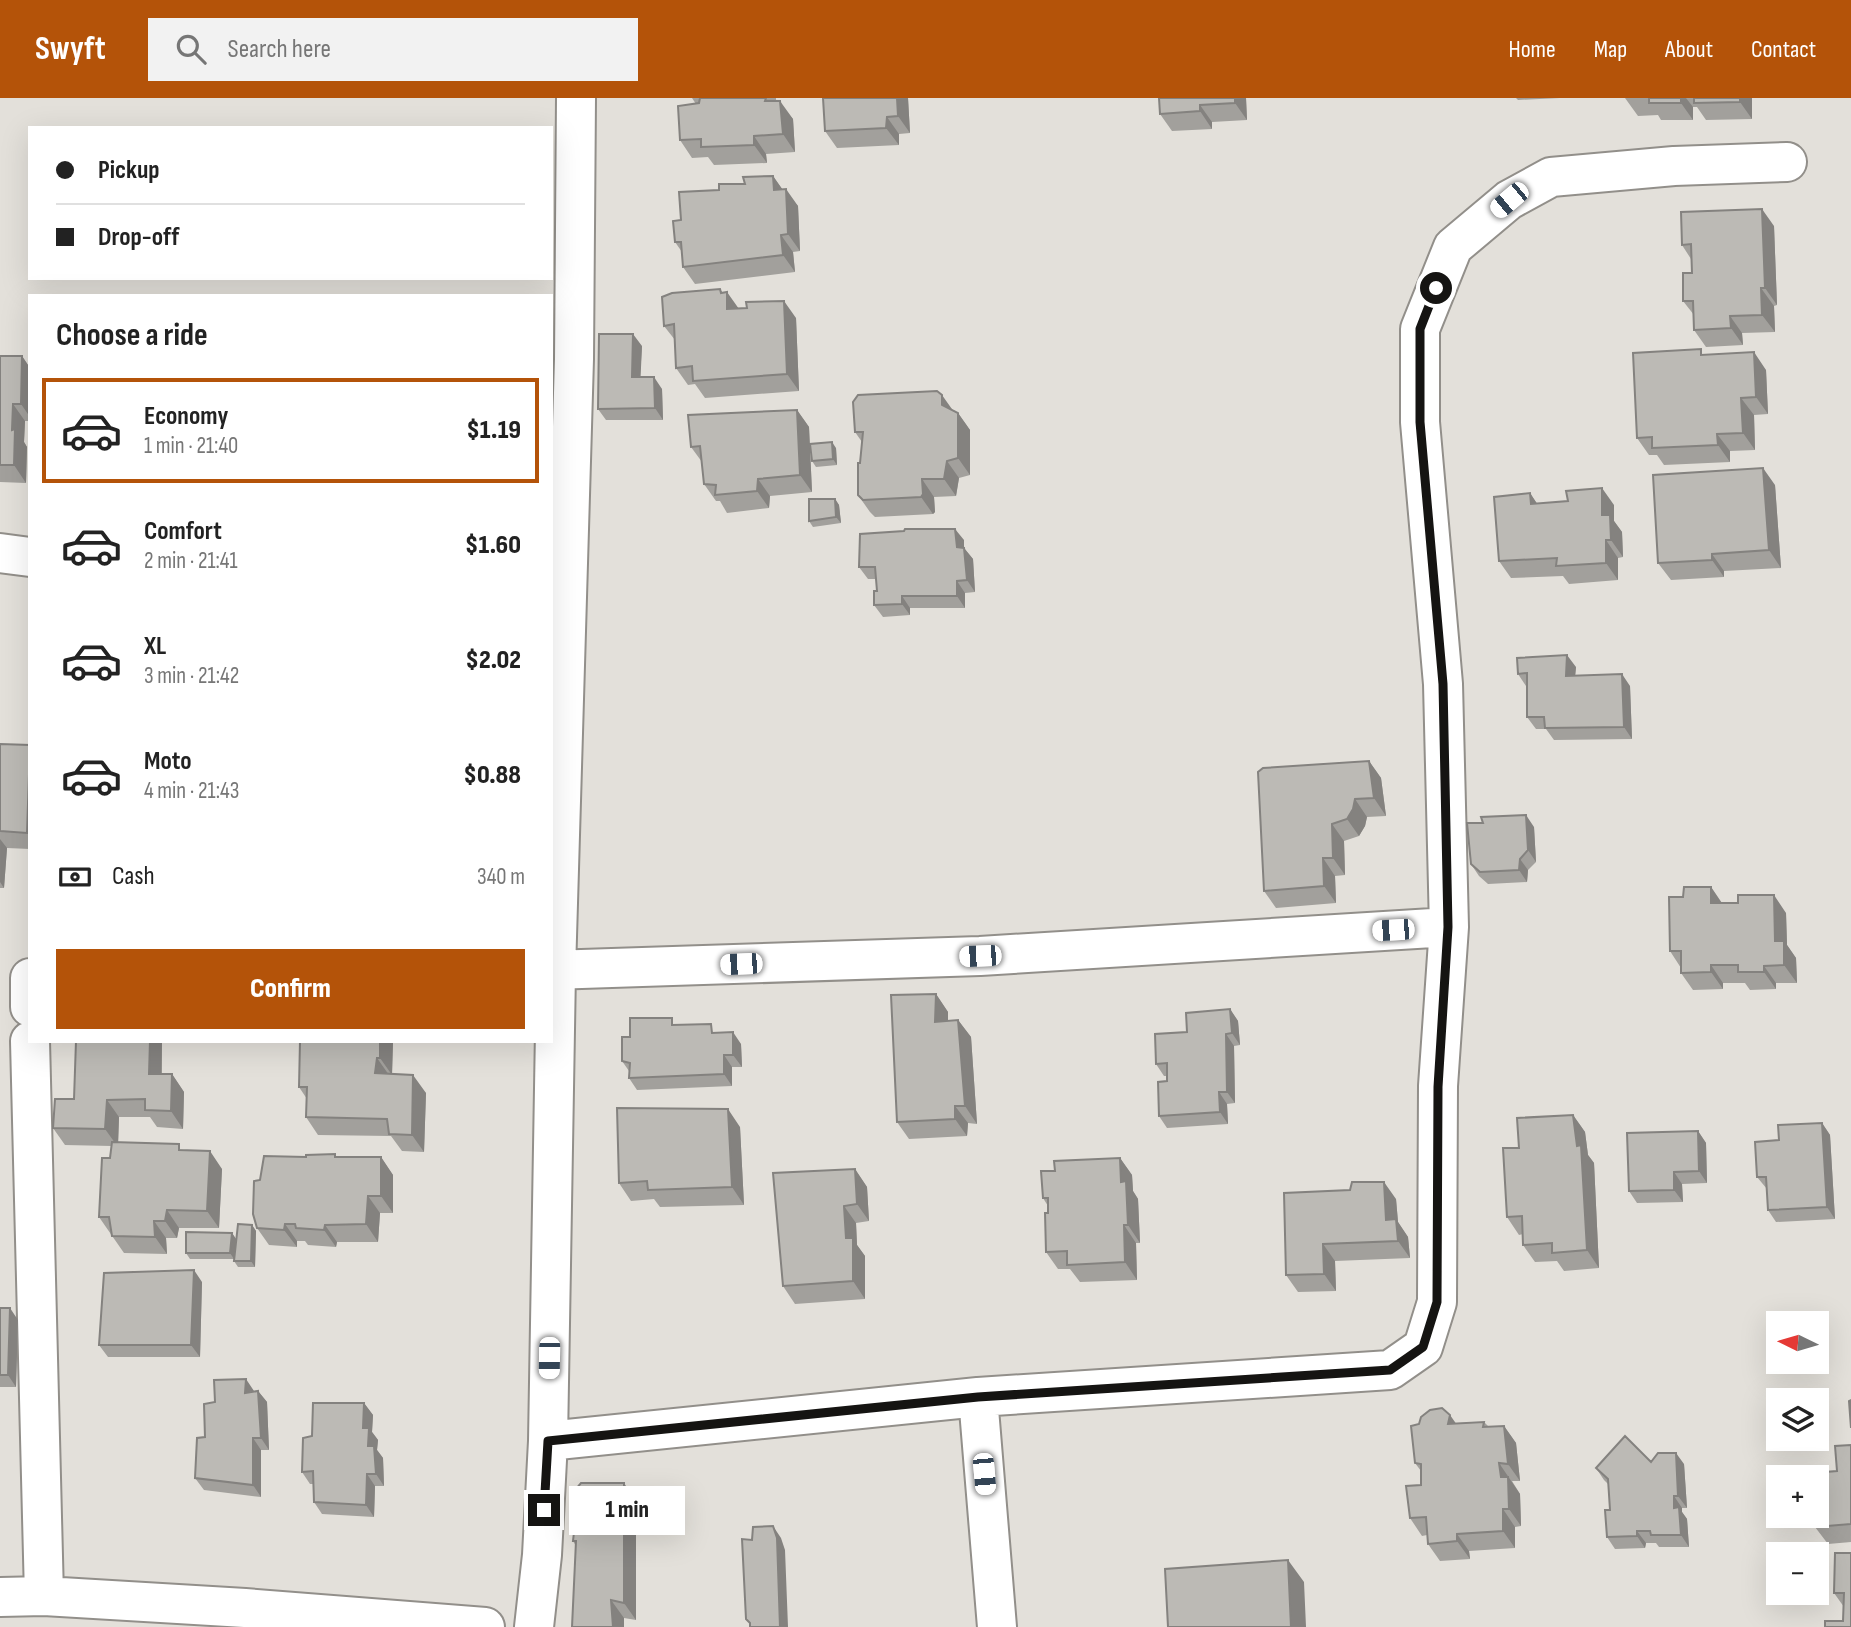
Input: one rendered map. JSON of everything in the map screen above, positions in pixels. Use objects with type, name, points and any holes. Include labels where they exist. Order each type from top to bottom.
[{"type":"street","points":[[534,1627],[542,1555],[548,1441],[554,971],[574,359],[576,98]]},
{"type":"street","points":[[548,1441],[978,1397],[1390,1370],[1423,1347],[1437,1302],[1438,1087],[1448,927],[1443,684],[1420,422],[1420,329],[1452,247],[1509,200],[1551,177],[1674,166],[1787,162]]},
{"type":"street","points":[[0,554],[28,557]]},
{"type":"street","points":[[554,971],[980,956],[1448,927]]},
{"type":"street","points":[[30,1043],[44,1596]]},
{"type":"street","points":[[978,1397],[997,1627]]},
{"type":"street","points":[[0,1597],[44,1596],[246,1608],[485,1627]]},
{"type":"building","points":[[700,98],[766,98],[765,101],[780,101],[783,134],[754,136],[754,145],[701,147],[701,139],[680,140],[678,106],[699,103]]},
{"type":"building","points":[[823,98],[897,98],[898,116],[887,117],[886,128],[825,131]]},
{"type":"building","points":[[1159,98],[1235,98],[1235,103],[1200,105],[1200,111],[1160,114]]},
{"type":"building","points":[[1649,98],[1681,98],[1681,103],[1649,103]]},
{"type":"building","points":[[1694,98],[1740,98],[1740,102],[1694,103]]},
{"type":"building","points":[[773,176],[774,190],[786,189],[788,234],[781,235],[783,255],[683,267],[681,242],[675,242],[673,221],[681,220],[679,192],[719,190],[719,184],[745,184],[743,177]]},
{"type":"building","points":[[1762,209],[1765,288],[1761,288],[1762,315],[1730,316],[1731,328],[1694,330],[1693,301],[1683,301],[1683,273],[1692,273],[1691,244],[1682,245],[1681,212]]},
{"type":"building","points":[[720,289],[721,293],[727,292],[727,309],[747,308],[746,302],[784,301],[787,374],[693,381],[692,366],[676,368],[674,324],[664,326],[662,297],[672,293]]},
{"type":"building","points":[[599,334],[633,334],[632,377],[654,377],[655,408],[598,409]]},
{"type":"building","points":[[1701,349],[1701,355],[1754,352],[1756,397],[1741,398],[1743,433],[1717,434],[1718,445],[1652,448],[1652,437],[1637,438],[1633,353]]},
{"type":"building","points":[[0,356],[22,356],[21,404],[13,404],[14,465],[0,465]]},
{"type":"building","points":[[937,391],[942,395],[942,405],[958,413],[958,458],[947,461],[944,479],[922,479],[921,497],[863,500],[858,495],[858,463],[863,432],[855,432],[853,402],[858,395]]},
{"type":"building","points":[[797,410],[800,475],[758,479],[757,491],[715,495],[716,485],[704,484],[700,446],[691,447],[688,415]]},
{"type":"building","points":[[832,442],[833,459],[812,461],[810,444]]},
{"type":"building","points":[[1763,468],[1769,550],[1712,554],[1712,560],[1658,563],[1653,475]]},
{"type":"building","points":[[1602,488],[1602,515],[1610,515],[1611,540],[1606,540],[1606,563],[1556,566],[1557,558],[1499,561],[1494,497],[1530,493],[1531,504],[1568,501],[1566,491]]},
{"type":"building","points":[[809,499],[835,499],[836,517],[809,521]]},
{"type":"building","points":[[905,529],[955,529],[957,547],[964,548],[967,580],[957,581],[957,596],[902,596],[902,604],[874,605],[874,591],[877,591],[875,567],[859,567],[860,534]]},
{"type":"building","points":[[1567,655],[1566,676],[1622,674],[1624,727],[1545,728],[1544,717],[1527,717],[1527,673],[1518,674],[1517,658]]},
{"type":"building","points":[[0,744],[28,745],[27,833],[0,831]]},
{"type":"building","points":[[1369,761],[1374,798],[1355,799],[1347,819],[1332,824],[1333,858],[1323,858],[1324,886],[1264,891],[1258,772],[1263,768]]},
{"type":"building","points":[[1526,815],[1528,850],[1520,859],[1519,870],[1480,872],[1471,864],[1467,823],[1483,823],[1481,817]]},
{"type":"building","points":[[1684,887],[1711,887],[1711,903],[1738,903],[1738,895],[1774,895],[1775,941],[1784,941],[1784,965],[1764,966],[1764,972],[1738,972],[1738,965],[1711,965],[1711,972],[1681,973],[1681,951],[1670,951],[1669,897],[1683,897]]},
{"type":"building","points":[[936,994],[935,1022],[958,1020],[965,1106],[955,1106],[955,1119],[897,1122],[891,995]]},
{"type":"building","points":[[1230,1009],[1232,1033],[1226,1034],[1227,1092],[1219,1092],[1220,1112],[1159,1116],[1158,1082],[1167,1081],[1167,1063],[1156,1064],[1155,1034],[1187,1032],[1186,1013]]},
{"type":"building","points":[[630,1018],[672,1018],[672,1025],[711,1024],[712,1033],[733,1032],[733,1055],[724,1055],[724,1074],[629,1078],[630,1063],[622,1061],[622,1037],[630,1037]]},
{"type":"building","points":[[76,1043],[150,1043],[149,1074],[172,1074],[171,1111],[145,1110],[145,1099],[107,1100],[105,1129],[53,1128],[55,1099],[74,1099]]},
{"type":"building","points":[[300,1043],[380,1043],[380,1058],[377,1058],[375,1073],[413,1075],[412,1135],[389,1134],[387,1119],[306,1117],[307,1087],[299,1087]]},
{"type":"building","points":[[617,1108],[728,1109],[732,1187],[648,1190],[647,1181],[619,1183]]},
{"type":"building","points":[[1573,1115],[1577,1146],[1581,1145],[1587,1250],[1552,1253],[1552,1243],[1523,1245],[1522,1216],[1507,1217],[1503,1148],[1519,1148],[1517,1118]]},
{"type":"building","points":[[1822,1123],[1827,1207],[1768,1210],[1766,1177],[1757,1177],[1755,1142],[1779,1140],[1778,1125]]},
{"type":"building","points":[[1698,1131],[1699,1171],[1674,1172],[1674,1190],[1629,1191],[1627,1133]]},
{"type":"building","points":[[112,1142],[179,1144],[179,1150],[210,1151],[207,1211],[167,1210],[165,1221],[154,1221],[155,1237],[112,1236],[109,1217],[99,1217],[102,1158],[110,1158]]},
{"type":"building","points":[[335,1154],[335,1157],[381,1157],[381,1196],[368,1196],[366,1224],[325,1225],[324,1230],[296,1228],[295,1224],[285,1224],[284,1230],[257,1228],[253,1214],[254,1181],[260,1180],[264,1156],[306,1157]]},
{"type":"building","points":[[1120,1158],[1121,1182],[1126,1181],[1128,1225],[1124,1225],[1125,1262],[1067,1265],[1067,1251],[1046,1252],[1045,1213],[1048,1213],[1048,1198],[1043,1198],[1041,1171],[1055,1171],[1054,1161]]},
{"type":"building","points":[[855,1169],[857,1204],[844,1206],[846,1238],[853,1238],[853,1281],[783,1286],[773,1173]]},
{"type":"building","points":[[1352,1182],[1384,1182],[1386,1220],[1396,1219],[1398,1241],[1323,1244],[1324,1274],[1286,1275],[1284,1193],[1350,1190]]},
{"type":"building","points":[[238,1224],[252,1225],[251,1261],[234,1261]]},
{"type":"building","points":[[186,1232],[232,1233],[230,1253],[186,1253]]},
{"type":"building","points":[[194,1270],[191,1345],[99,1345],[104,1273]]},
{"type":"building","points":[[0,1308],[10,1308],[8,1375],[0,1375]]},
{"type":"building","points":[[246,1379],[245,1393],[258,1391],[261,1438],[253,1438],[253,1485],[195,1478],[197,1438],[205,1437],[204,1404],[215,1402],[214,1380]]},
{"type":"building","points":[[313,1403],[364,1403],[363,1428],[369,1428],[368,1446],[374,1446],[376,1474],[367,1474],[366,1505],[314,1502],[313,1471],[302,1472],[303,1438],[312,1436]]},
{"type":"building","points":[[1442,1408],[1450,1415],[1448,1424],[1484,1422],[1483,1427],[1504,1426],[1508,1464],[1499,1463],[1501,1477],[1508,1477],[1509,1509],[1503,1509],[1503,1531],[1457,1534],[1457,1541],[1428,1544],[1426,1517],[1410,1518],[1406,1486],[1421,1485],[1421,1464],[1415,1463],[1411,1426],[1419,1424],[1421,1417],[1430,1410]]},
{"type":"building","points":[[1625,1436],[1651,1462],[1658,1453],[1676,1453],[1678,1496],[1674,1496],[1674,1508],[1679,1507],[1681,1535],[1651,1535],[1650,1531],[1637,1531],[1637,1536],[1607,1537],[1605,1510],[1610,1510],[1608,1479],[1596,1468]]},
{"type":"building","points":[[1851,1445],[1851,1524],[1829,1526],[1829,1472],[1837,1471],[1835,1446]]},
{"type":"building","points":[[581,1483],[624,1483],[624,1603],[611,1600],[613,1627],[572,1627],[576,1541],[573,1541],[575,1490]]},
{"type":"building","points":[[773,1526],[777,1538],[780,1627],[750,1627],[746,1619],[742,1539],[752,1540],[753,1527]]},
{"type":"building","points":[[1835,1553],[1851,1553],[1851,1627],[1825,1627],[1825,1621],[1843,1621],[1844,1593],[1834,1593]]},
{"type":"building","points":[[1288,1560],[1291,1627],[1168,1627],[1165,1569]]},
{"type":"route","points":[[544,1510],[548,1441],[978,1397],[1390,1370],[1423,1347],[1437,1302],[1438,1087],[1448,927],[1443,684],[1420,422],[1420,329],[1436,288]]}]
